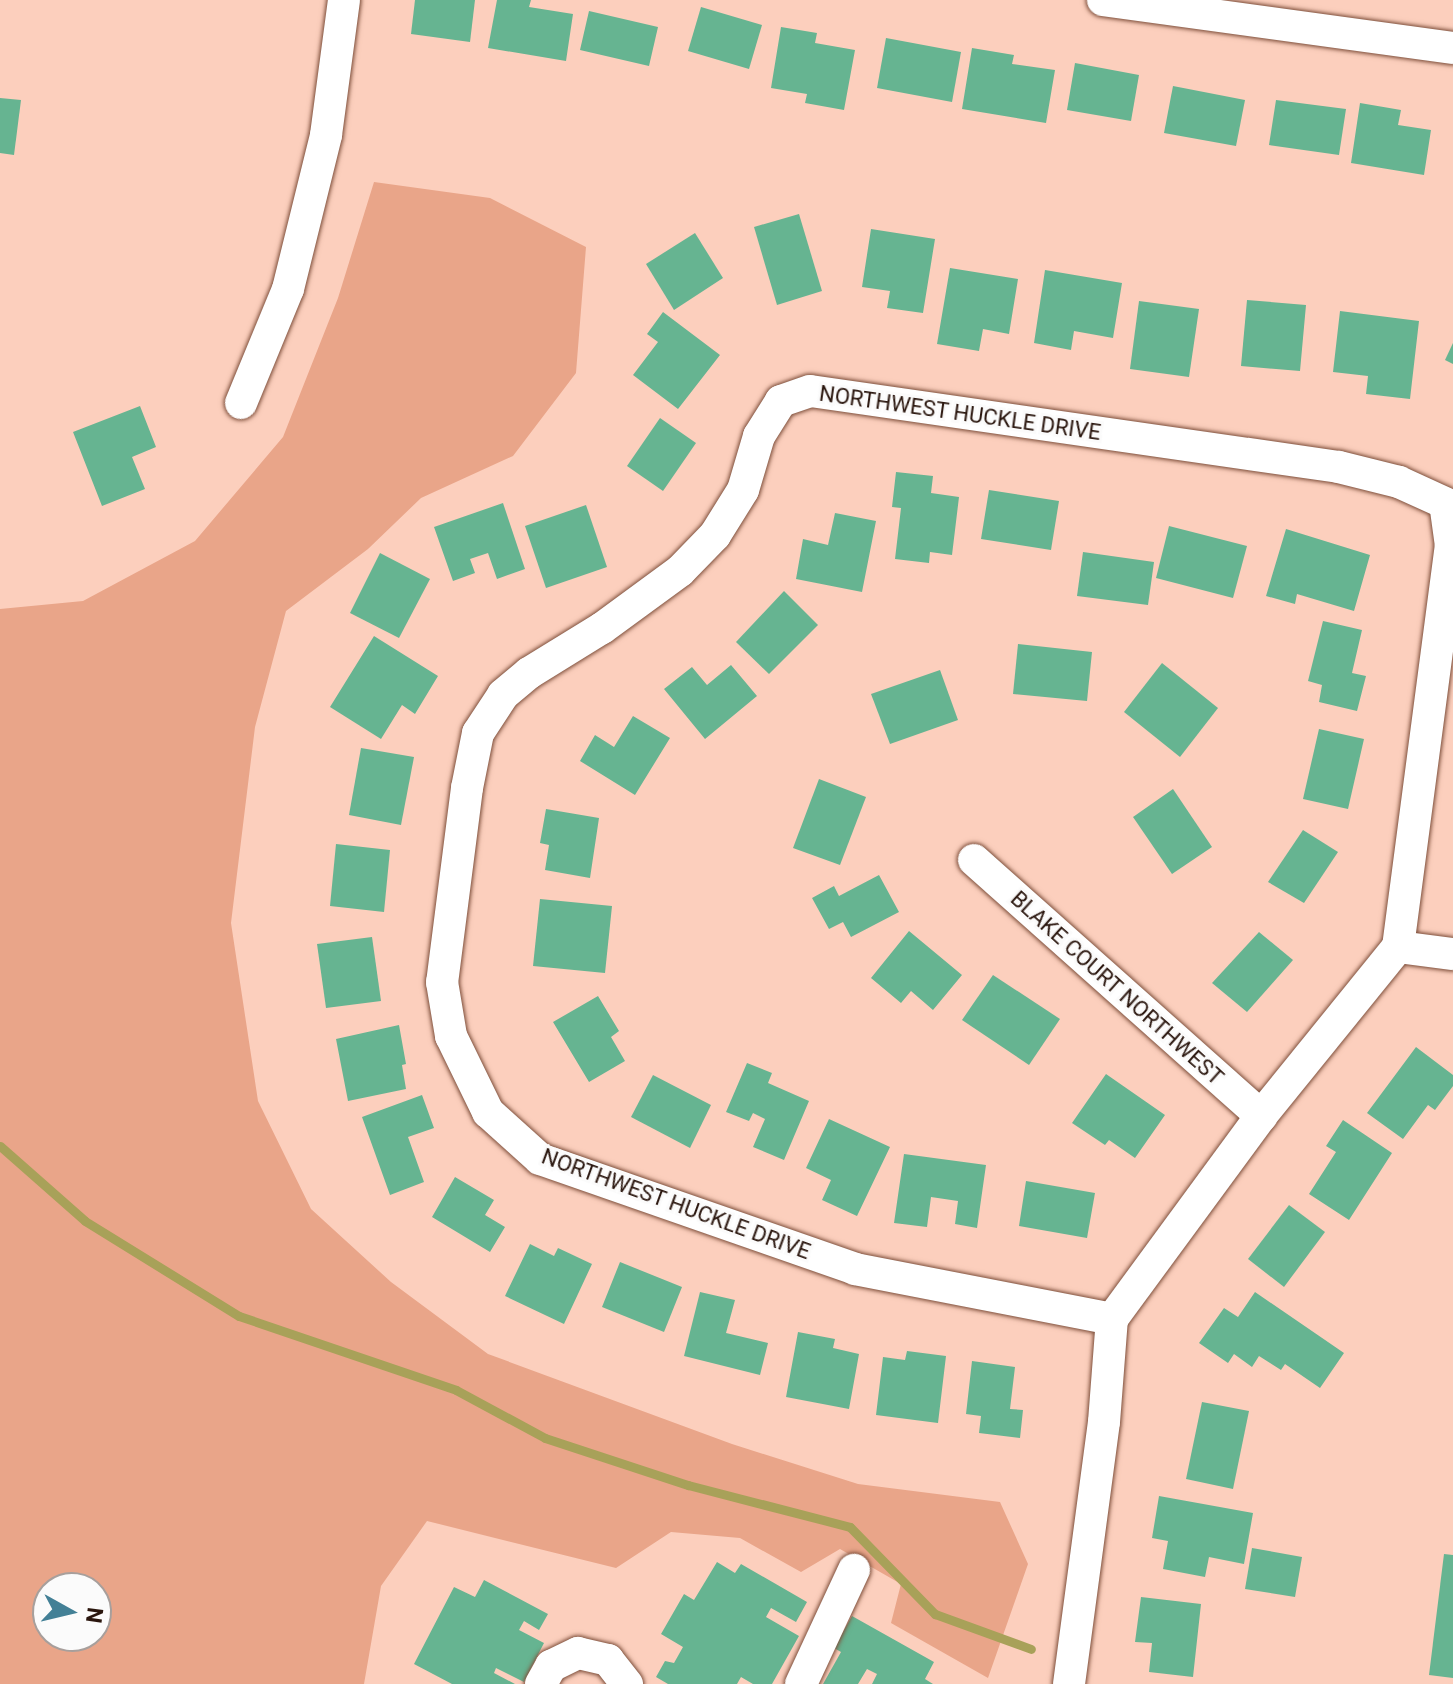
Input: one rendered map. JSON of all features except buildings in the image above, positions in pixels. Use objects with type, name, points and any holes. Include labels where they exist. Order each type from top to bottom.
[{"type":"street","points":[[241,403],[288,289],[326,135],[344,0]]},
{"type":"street","points":[[1103,0],[1453,48]]},
{"type":"street","name":"NORTHWEST HUCKLE DRIVE","points":[[1112,1319],[855,1269],[540,1159],[488,1112],[451,1036],[442,982],[467,788],[478,733],[503,695],[529,673],[602,628],[680,571],[715,535],[743,490],[759,436],[781,401],[810,391],[1339,467],[1399,482],[1445,503],[1451,546],[1398,947]]},
{"type":"street","name":"BLAKE COURT NORTHWEST","points":[[974,860],[1261,1116]]},
{"type":"street","points":[[1069,1684],[1104,1422],[1112,1319],[1261,1116],[1398,947],[1453,954]]},
{"type":"street","points":[[801,1684],[854,1570]]},
{"type":"street","points":[[541,1684],[551,1666],[578,1653],[608,1660],[627,1684]]},
{"type":"shaded area","points":[[374,182],[490,198],[586,247],[576,373],[513,456],[421,498],[368,549],[286,611],[255,727],[231,923],[258,1101],[311,1209],[391,1282],[488,1354],[732,1444],[858,1484],[1000,1502],[1028,1564],[988,1678],[891,1623],[901,1584],[840,1549],[801,1572],[740,1538],[671,1532],[616,1568],[427,1521],[381,1586],[364,1684],[0,1684],[0,609],[83,601],[195,541],[283,437],[338,298]]},
{"type":"waterway","points":[[0,1146],[85,1221],[239,1316],[456,1390],[545,1438],[688,1485],[850,1527],[935,1614],[1031,1649]]}]
